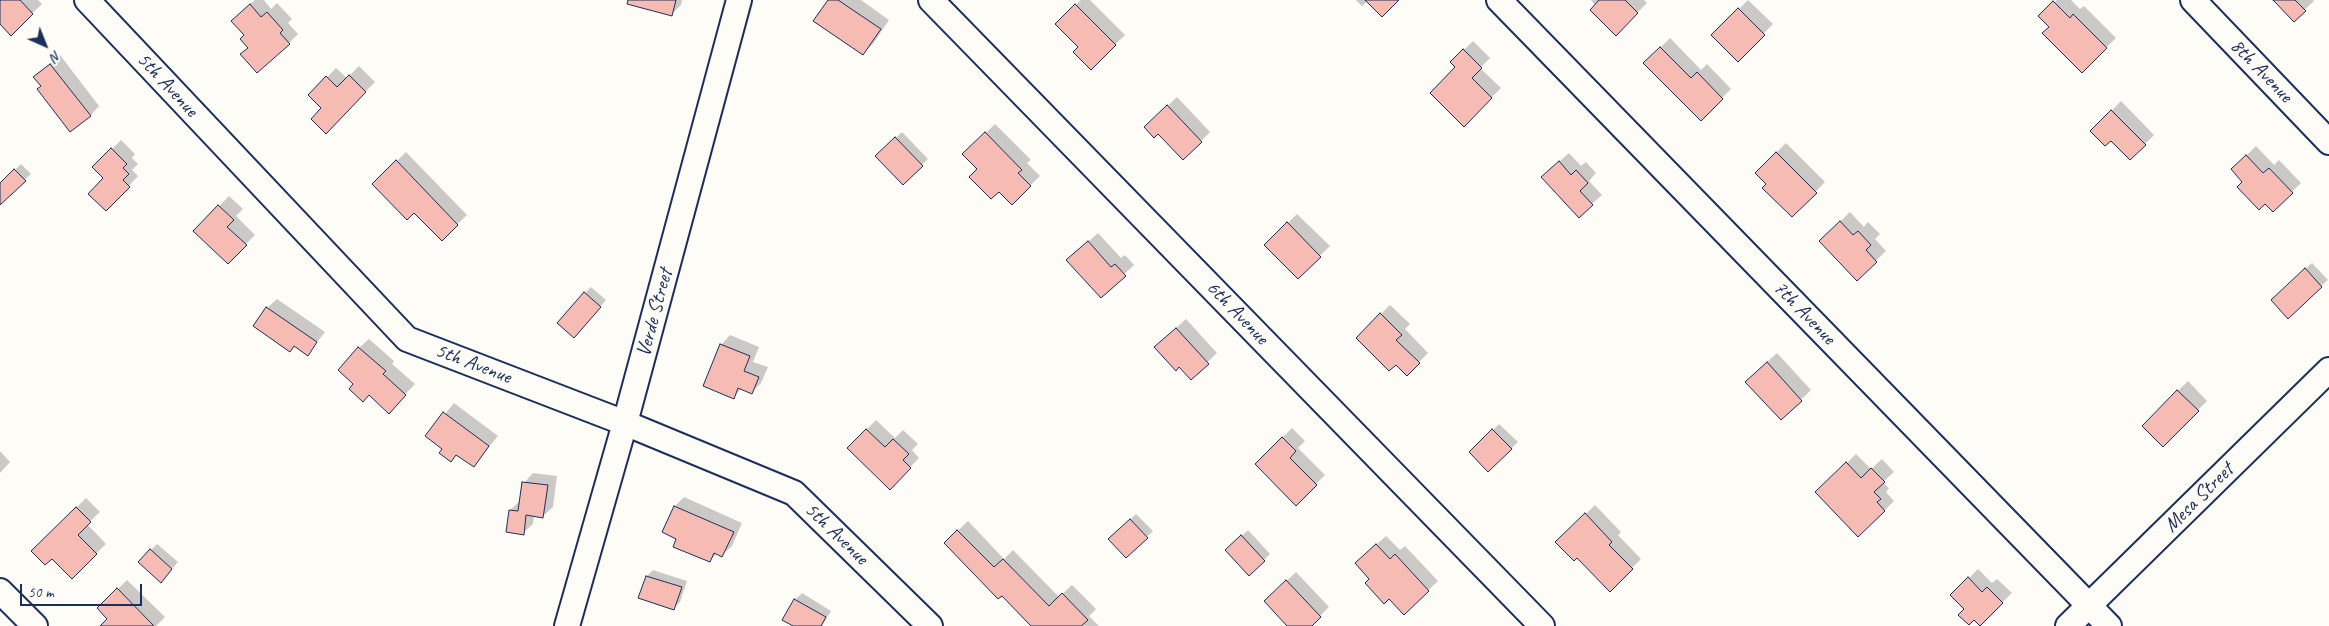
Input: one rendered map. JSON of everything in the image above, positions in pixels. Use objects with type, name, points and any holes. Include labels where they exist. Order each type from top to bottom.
[{"type":"street","name":"5th Avenue","points":[[87,0],[407,339],[625,423],[794,492],[930,626]]},
{"type":"street","name":"Verde Street","points":[[567,626],[625,423],[740,0]]},
{"type":"street","name":"6th Avenue","points":[[931,0],[1542,626]]},
{"type":"street","name":"7th Avenue","points":[[1499,0],[2109,626]]},
{"type":"street","name":"8th Avenue","points":[[2193,0],[2329,142]]},
{"type":"street","name":"Mesa Street","points":[[2068,626],[2329,370]]},
{"type":"street","points":[[0,591],[35,626]]},
{"type":"building","points":[[0,0],[20,0],[33,14],[11,36],[0,24]]},
{"type":"building","points":[[628,0],[676,0],[672,16],[627,4]]},
{"type":"building","points":[[828,0],[838,0],[881,29],[863,55],[813,21]]},
{"type":"building","points":[[1365,0],[1399,0],[1382,17]]},
{"type":"building","points":[[1599,0],[1625,0],[1638,13],[1616,36],[1590,10]]},
{"type":"building","points":[[2273,0],[2295,0],[2306,11],[2294,22]]},
{"type":"building","points":[[2053,1],[2070,18],[2073,14],[2107,48],[2082,73],[2042,33],[2049,27],[2038,16]]},
{"type":"building","points":[[250,4],[261,17],[267,12],[283,30],[280,33],[290,44],[257,73],[240,54],[248,48],[240,39],[244,35],[231,21]]},
{"type":"building","points":[[1075,4],[1116,45],[1091,70],[1073,52],[1078,47],[1055,24]]},
{"type":"building","points":[[1738,8],[1765,35],[1738,62],[1711,35]]},
{"type":"building","points":[[1660,47],[1691,78],[1697,72],[1723,99],[1701,121],[1643,63]]},
{"type":"building","points":[[1463,49],[1482,68],[1472,78],[1492,98],[1464,127],[1430,93],[1455,67],[1450,62]]},
{"type":"building","points":[[50,64],[91,116],[70,132],[37,89],[41,86],[33,77]]},
{"type":"building","points":[[349,75],[366,92],[326,134],[311,119],[321,108],[308,95],[326,76],[337,87]]},
{"type":"building","points":[[1167,105],[1202,142],[1183,160],[1158,134],[1154,138],[1144,127]]},
{"type":"building","points":[[2111,110],[2146,145],[2130,160],[2111,141],[2105,146],[2090,131]]},
{"type":"building","points":[[985,132],[1022,170],[1018,173],[1031,186],[1012,205],[999,192],[991,199],[969,177],[977,169],[962,154]]},
{"type":"building","points":[[895,137],[923,166],[903,185],[875,156]]},
{"type":"building","points":[[111,148],[127,164],[123,168],[129,174],[123,180],[130,187],[106,211],[88,194],[103,178],[92,167]]},
{"type":"building","points":[[1776,152],[1817,193],[1792,217],[1762,188],[1766,184],[1755,173]]},
{"type":"building","points":[[2246,155],[2263,173],[2269,168],[2293,193],[2273,212],[2265,204],[2259,210],[2237,187],[2242,182],[2231,169]]},
{"type":"building","points":[[396,160],[458,225],[442,241],[414,213],[407,220],[372,184]]},
{"type":"building","points":[[1559,161],[1571,175],[1576,170],[1588,183],[1580,191],[1593,205],[1579,218],[1541,177]]},
{"type":"building","points":[[14,169],[26,181],[0,205],[0,183]]},
{"type":"building","points":[[218,205],[234,220],[227,227],[247,245],[228,264],[193,231]]},
{"type":"building","points":[[1840,221],[1853,235],[1858,231],[1871,245],[1866,250],[1877,262],[1857,281],[1819,241]]},
{"type":"building","points":[[1287,222],[1321,257],[1298,279],[1264,245]]},
{"type":"building","points":[[1088,241],[1111,267],[1115,264],[1126,276],[1101,298],[1066,260]]},
{"type":"building","points":[[2305,268],[2322,287],[2288,319],[2271,300]]},
{"type":"building","points":[[584,292],[601,307],[574,338],[557,323]]},
{"type":"building","points":[[266,307],[317,342],[308,356],[294,346],[290,352],[253,326]]},
{"type":"building","points":[[1380,313],[1402,335],[1396,340],[1420,363],[1407,376],[1396,365],[1389,371],[1356,338]]},
{"type":"building","points":[[1176,328],[1209,364],[1191,380],[1179,367],[1176,371],[1154,347]]},
{"type":"building","points":[[720,344],[750,356],[744,371],[759,377],[752,394],[738,388],[734,399],[703,386]]},
{"type":"building","points":[[358,347],[386,371],[383,374],[406,395],[389,414],[369,395],[363,402],[349,389],[353,384],[338,370]]},
{"type":"building","points":[[1767,362],[1802,401],[1781,420],[1745,382]]},
{"type":"building","points":[[2177,390],[2199,411],[2163,447],[2142,426]]},
{"type":"building","points":[[443,412],[489,446],[474,467],[456,455],[451,462],[439,453],[442,449],[425,436]]},
{"type":"building","points":[[866,429],[885,447],[893,439],[909,454],[903,460],[911,468],[890,490],[847,448]]},
{"type":"building","points":[[1492,429],[1512,449],[1488,472],[1469,452]]},
{"type":"building","points":[[1282,437],[1296,451],[1290,458],[1317,485],[1296,506],[1255,464]]},
{"type":"building","points":[[1846,462],[1861,478],[1871,468],[1885,482],[1874,492],[1881,499],[1877,502],[1885,511],[1858,537],[1815,492]]},
{"type":"building","points":[[522,482],[548,485],[543,518],[526,515],[524,535],[506,532],[509,510],[518,511]]},
{"type":"building","points":[[674,506],[734,532],[722,557],[714,553],[710,562],[673,547],[676,539],[662,532]]},
{"type":"building","points":[[76,507],[91,522],[78,535],[97,554],[72,579],[52,559],[45,565],[31,551]]},
{"type":"building","points":[[1585,513],[1612,542],[1609,545],[1633,569],[1610,592],[1577,558],[1574,561],[1555,542]]},
{"type":"building","points":[[1130,519],[1148,538],[1126,558],[1108,539]]},
{"type":"building","points":[[957,530],[994,567],[1003,559],[1049,606],[1062,593],[1088,620],[1081,626],[1031,626],[1002,596],[998,599],[944,543]]},
{"type":"building","points":[[1241,535],[1265,561],[1249,576],[1225,550]]},
{"type":"building","points":[[1376,544],[1390,559],[1395,554],[1429,591],[1404,615],[1389,599],[1384,604],[1365,583],[1369,579],[1355,563]]},
{"type":"building","points":[[150,549],[172,569],[161,583],[138,562]]},
{"type":"building","points":[[646,576],[682,587],[674,610],[638,598]]},
{"type":"building","points":[[1968,577],[1982,592],[1987,587],[2003,603],[1980,626],[1974,620],[1969,625],[1958,615],[1964,609],[1950,595]]},
{"type":"building","points":[[1286,580],[1321,617],[1312,626],[1287,626],[1264,601]]},
{"type":"building","points":[[117,588],[154,626],[100,626],[107,619],[97,608]]},
{"type":"building","points":[[794,599],[826,617],[821,626],[793,626],[782,620]]}]
